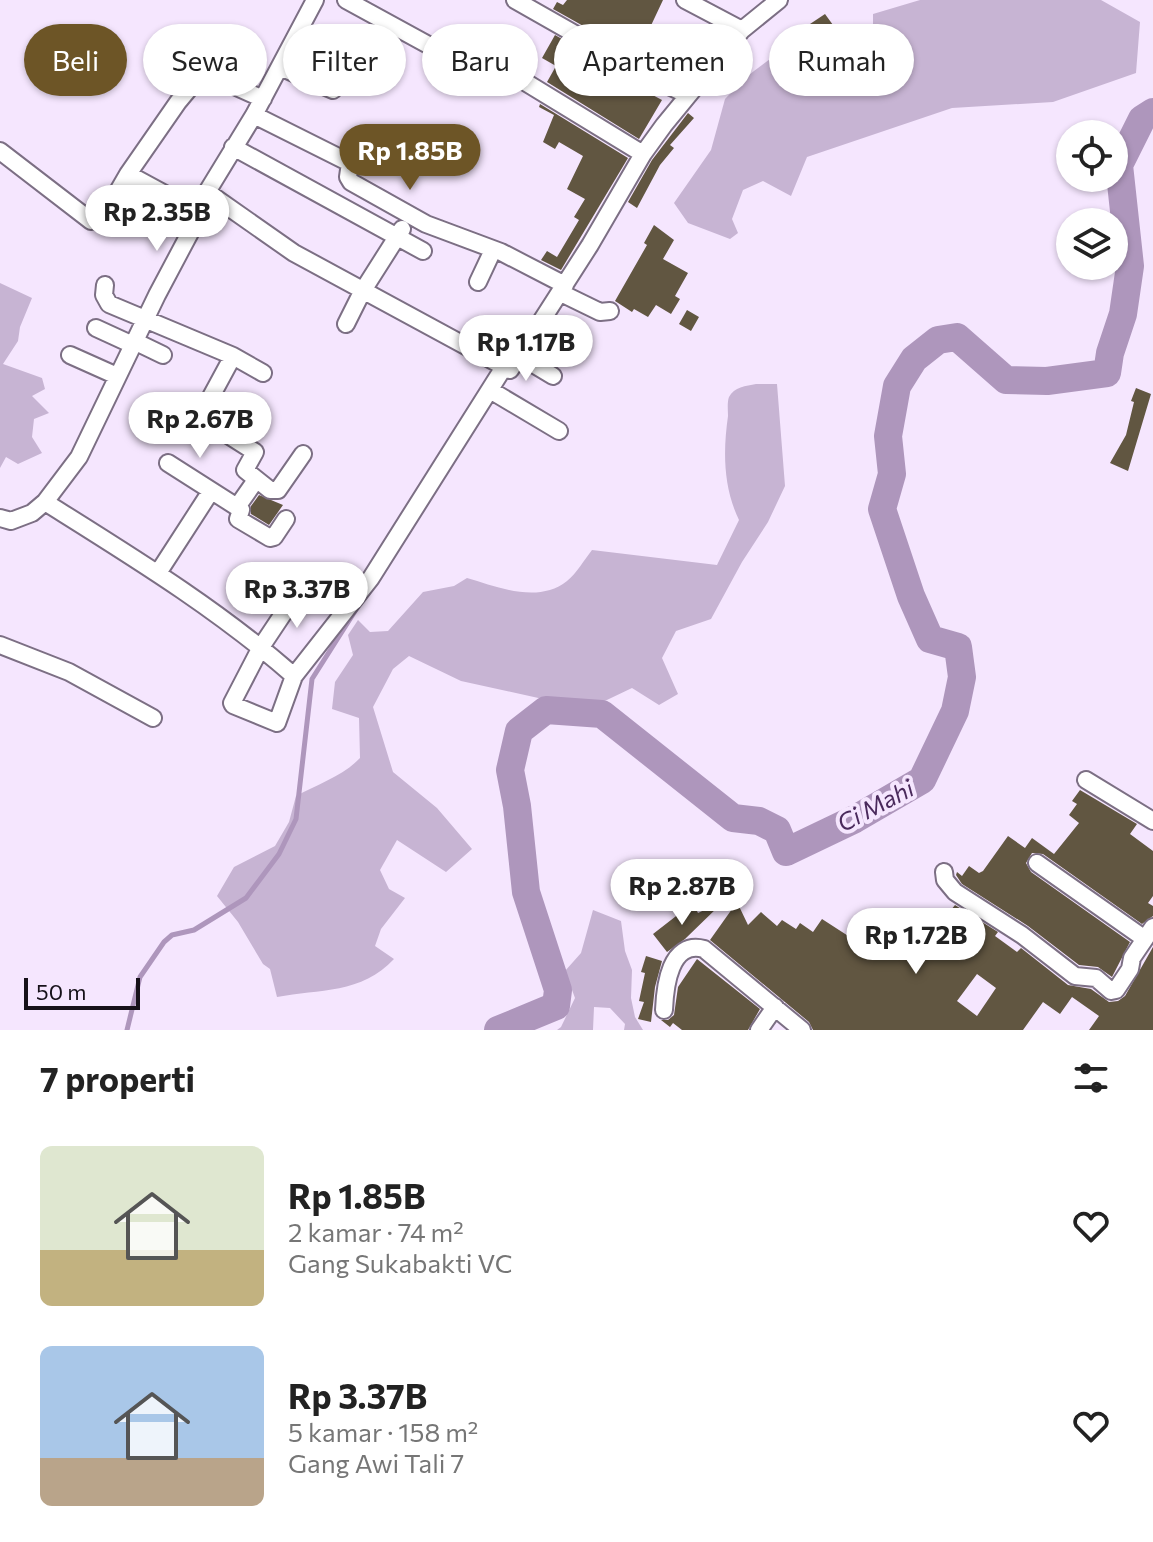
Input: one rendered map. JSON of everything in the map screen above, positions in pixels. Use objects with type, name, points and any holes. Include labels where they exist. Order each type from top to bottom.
[{"type":"street","points":[[2,523],[32,513],[45,502],[79,457],[200,213],[207,192],[263,99],[315,0]]},
{"type":"street","points":[[346,0],[422,42]]},
{"type":"street","points":[[749,24],[779,0]]},
{"type":"street","points":[[520,1],[560,24]]},
{"type":"street","points":[[695,2],[732,24]]},
{"type":"street","points":[[0,151],[91,221],[102,219],[128,174],[203,72],[263,99]]},
{"type":"street","points":[[538,90],[643,154]]},
{"type":"street","points":[[207,192],[294,253],[510,370],[563,289],[643,154],[687,96]]},
{"type":"street","points":[[254,115],[350,163],[348,177],[351,182],[411,215],[493,250],[600,312],[610,311]]},
{"type":"street","points":[[233,147],[423,251]]},
{"type":"street","points":[[128,174],[200,213]]},
{"type":"street","points":[[346,324],[362,292],[411,215]]},
{"type":"street","points":[[478,282],[493,250]]},
{"type":"street","points":[[105,285],[107,302],[233,356],[263,373]]},
{"type":"street","points":[[96,328],[163,355]]},
{"type":"street","points":[[70,355],[117,376]]},
{"type":"street","points":[[518,355],[553,376]]},
{"type":"street","points":[[233,356],[200,417],[255,452],[245,470],[270,490],[278,490],[303,454]]},
{"type":"street","points":[[299,590],[261,647],[232,703],[277,723],[294,676],[371,578],[504,367]]},
{"type":"street","points":[[490,390],[559,431]]},
{"type":"street","points":[[168,463],[241,510],[238,519],[266,537],[274,537],[286,519]]},
{"type":"street","points":[[237,507],[256,480]]},
{"type":"street","points":[[158,573],[211,491]]},
{"type":"street","points":[[45,502],[158,573],[261,647],[294,676]]},
{"type":"street","points":[[0,645],[69,672],[153,718]]},
{"type":"street","points":[[1086,780],[1153,821]]},
{"type":"street","points":[[944,872],[945,880],[955,892],[1022,935],[1075,976],[1096,978],[1111,991],[1116,990],[1149,933],[1037,863]]},
{"type":"street","points":[[664,1010],[674,960],[690,947],[704,949],[802,1030]]},
{"type":"street","points":[[759,1030],[775,1007]]},
{"type":"shaded area","points":[[920,0],[1101,0],[1140,22],[1136,73],[1053,102],[952,108],[807,157],[791,196],[763,181],[743,190],[732,219],[738,233],[730,239],[688,223],[674,203],[711,150],[725,99],[728,96],[753,96],[753,72],[769,60],[769,96],[914,96],[914,24],[873,24],[873,14]]},
{"type":"shaded area","points":[[0,283],[32,298],[20,327],[18,341],[3,364],[42,378],[45,389],[32,396],[49,413],[34,419],[32,437],[42,453],[18,464],[6,457],[0,468]]},
{"type":"shaded area","points":[[756,384],[777,384],[785,486],[768,522],[711,619],[676,631],[662,658],[678,694],[659,705],[632,688],[588,709],[461,681],[409,656],[393,669],[373,707],[393,772],[437,808],[472,849],[446,872],[397,840],[380,870],[389,889],[405,898],[381,929],[375,946],[394,959],[368,979],[354,984],[277,997],[270,969],[263,964],[238,922],[217,896],[234,867],[275,846],[289,822],[296,796],[338,775],[360,758],[359,718],[332,709],[335,682],[353,655],[348,635],[358,620],[370,632],[388,631],[423,592],[454,586],[467,578],[518,592],[544,592],[567,581],[592,550],[717,565],[739,520],[730,495],[726,469],[728,399],[737,389]]},
{"type":"shaded area","points":[[593,910],[621,921],[625,951],[632,970],[631,998],[635,1017],[643,1030],[624,1030],[625,1024],[610,1008],[594,1007],[593,1030],[557,1030],[575,998],[565,971],[581,953]]},
{"type":"building","points":[[567,0],[663,0],[652,24],[580,24],[553,9],[557,2],[563,5]]},
{"type":"building","points":[[825,14],[832,24],[810,24]]},
{"type":"building","points":[[554,37],[554,65],[542,58]]},
{"type":"building","points":[[554,70],[554,86],[547,82]]},
{"type":"building","points":[[570,96],[654,96],[662,100],[639,139]]},
{"type":"building","points":[[540,104],[628,158],[561,270],[541,260],[547,251],[557,257],[579,220],[574,217],[585,199],[567,189],[583,156],[559,142],[555,149],[543,142],[554,115],[539,107]]},
{"type":"building","points":[[688,113],[694,118],[670,145],[674,148],[660,165],[637,208],[628,202],[652,160]]},
{"type":"building","points":[[654,225],[674,240],[663,259],[688,273],[675,296],[680,299],[671,314],[656,305],[648,317],[634,309],[632,312],[615,301],[647,245],[644,243]]},
{"type":"building","points":[[687,310],[699,317],[691,331],[679,324]]},
{"type":"building","points":[[1136,388],[1151,394],[1128,471],[1110,463],[1126,435]]},
{"type":"building","points":[[259,495],[283,505],[269,525],[251,514],[251,506]]},
{"type":"building","points":[[1080,790],[1137,824],[1130,834],[1153,851],[1153,896],[1148,903],[1153,906],[1153,916],[1142,924],[1043,854],[1032,853],[1026,863],[1031,872],[1130,942],[1112,977],[1098,967],[1079,965],[1028,926],[962,884],[956,875],[957,872],[962,876],[969,866],[979,873],[983,871],[1008,836],[1025,848],[1032,838],[1054,854],[1079,823],[1069,815],[1077,804],[1072,801]]},
{"type":"building","points":[[737,902],[748,925],[761,912],[777,926],[782,920],[796,929],[800,923],[813,932],[822,919],[856,941],[870,921],[880,928],[885,921],[904,935],[924,908],[942,921],[955,905],[998,932],[995,936],[1017,952],[1021,948],[1068,985],[1091,989],[1109,1002],[1125,996],[1153,947],[1153,1030],[1089,1030],[1099,1016],[1072,997],[1060,1014],[1043,1002],[1023,1030],[813,1030],[809,1022],[710,940]],"holes":[[[977,974],[996,988],[977,1016],[957,1001]]]},
{"type":"building","points":[[719,903],[685,939],[667,952],[653,934],[680,913],[695,907],[698,913]]},
{"type":"building","points":[[646,956],[662,961],[651,1022],[638,1019],[644,1002],[639,1001],[645,973],[641,972]]},
{"type":"building","points":[[697,959],[760,1009],[748,1030],[682,1030],[673,1023],[670,1027],[661,1020],[668,1020],[674,1015],[678,987]]},
{"type":"waterway","name":"Ci Mahi","points":[[498,1030],[556,1006],[558,990],[526,892],[510,770],[519,731],[546,710],[602,714],[733,818],[759,821],[777,830],[786,852],[855,819],[922,780],[955,711],[962,677],[958,647],[930,639],[911,596],[882,509],[892,474],[888,436],[897,386],[914,359],[938,340],[957,337],[1006,380],[1047,381],[1107,373],[1123,314],[1130,266],[1119,165],[1142,119],[1153,112]]},
{"type":"waterway","points":[[127,1030],[140,977],[164,942],[172,935],[194,930],[246,898],[279,854],[296,819],[312,679],[357,608]]}]
